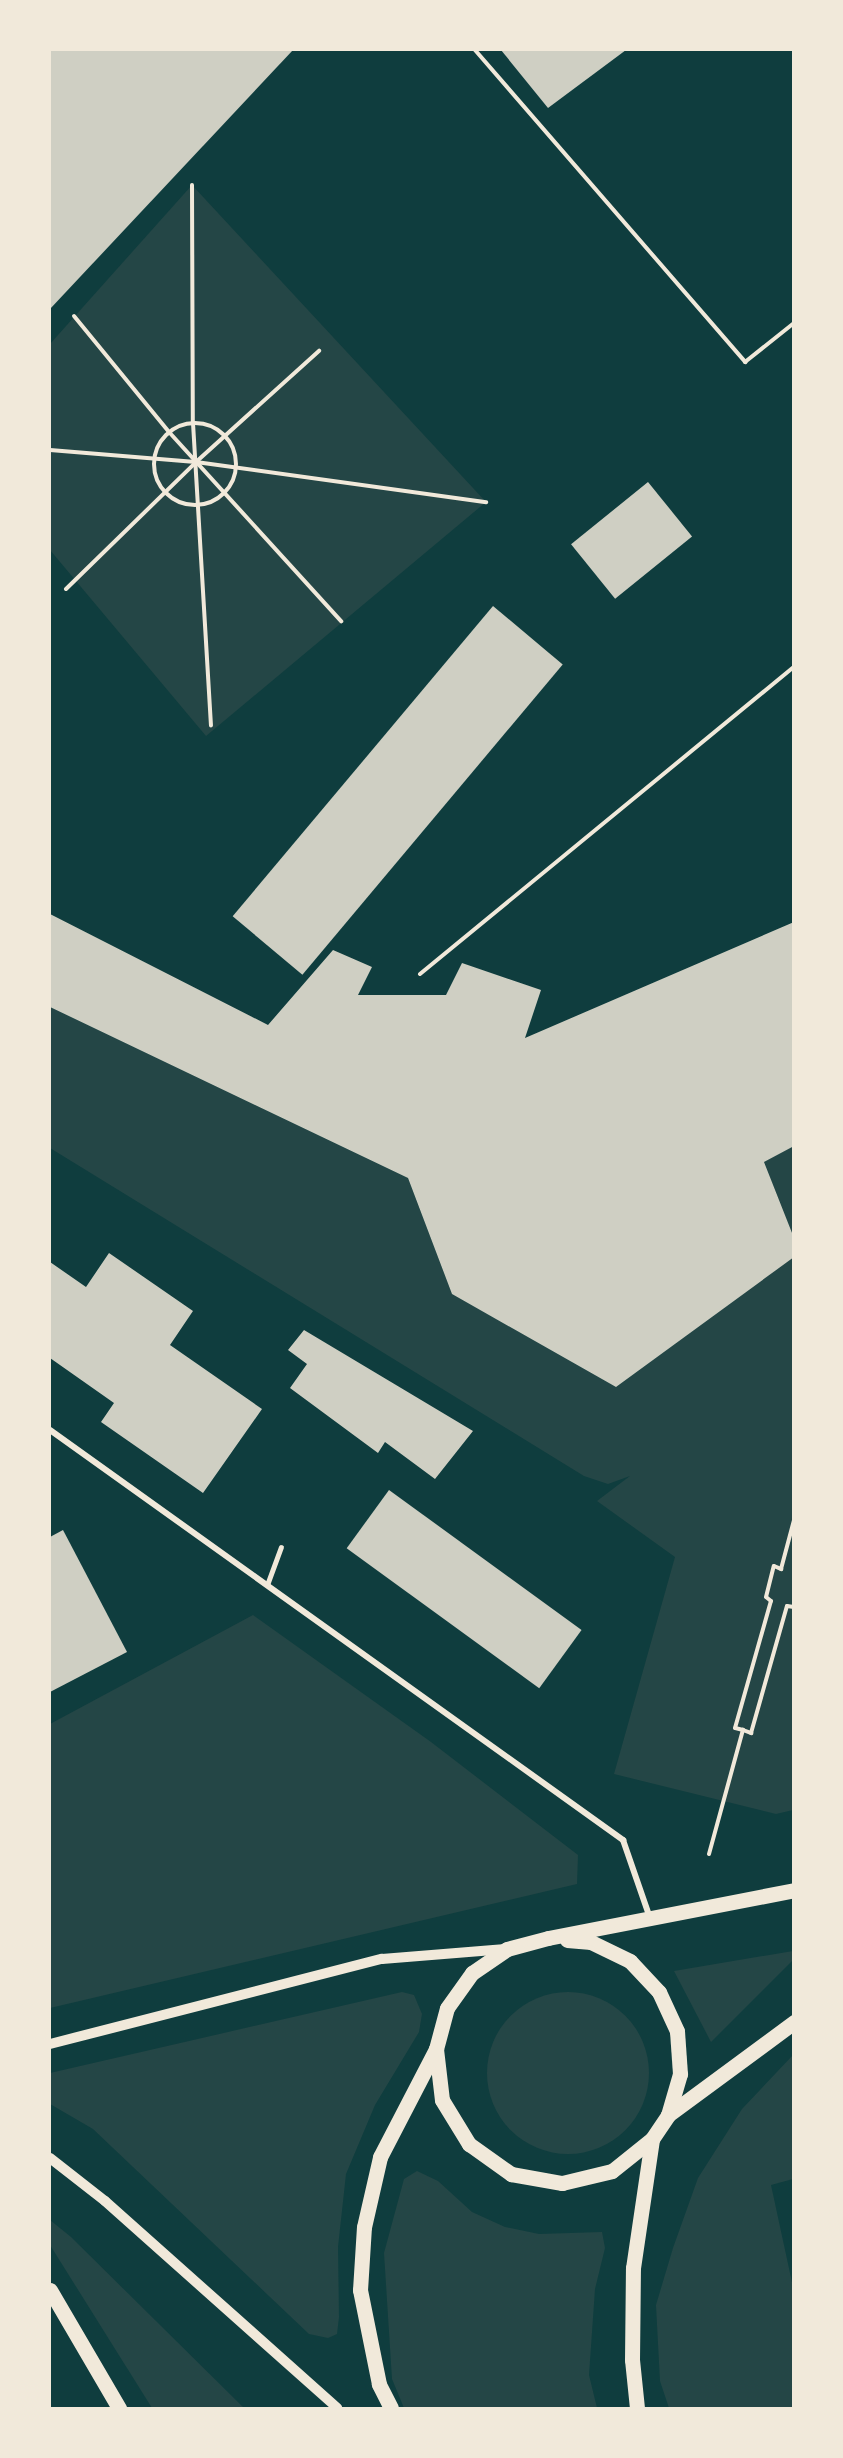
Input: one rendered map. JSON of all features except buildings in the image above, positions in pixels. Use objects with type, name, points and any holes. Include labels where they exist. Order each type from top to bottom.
[{"type":"main road","points":[[391,2409],[379,2384],[360,2290],[364,2227],[380,2157],[436,2049],[447,2008],[472,1973],[507,1949],[548,1938],[651,1920],[794,1890]]},
{"type":"main road","points":[[436,2049],[442,2100],[469,2144],[511,2174],[562,2183],[612,2171],[652,2139],[668,2115],[680,2074],[678,2042],[659,1992],[630,1960],[591,1942],[548,1938]]},
{"type":"main road","points":[[668,2115],[794,2022]]},
{"type":"main road","points":[[637,2409],[632,2360],[633,2268],[652,2139]]},
{"type":"main road","points":[[50,2290],[119,2409]]},
{"type":"street","points":[[50,1430],[623,1840],[651,1920]]},
{"type":"street","points":[[50,2044],[382,1959],[507,1949]]},
{"type":"street","points":[[50,2158],[105,2201],[337,2409]]},
{"type":"lane","points":[[267,1585],[281,1547]]},
{"type":"path","points":[[475,50],[745,362],[794,322]]},
{"type":"path","points":[[192,185],[193,423],[211,725]]},
{"type":"path","points":[[75,316],[169,432],[341,621]]},
{"type":"path","points":[[66,589],[196,462],[319,351]]},
{"type":"path","points":[[193,423],[210,426],[225,436],[235,456],[236,467],[224,492],[199,504],[184,503],[166,492],[156,476],[154,458],[169,432],[193,423]]},
{"type":"path","points":[[50,450],[196,462],[486,502]]},
{"type":"path","points":[[420,974],[794,667]]},
{"type":"path","points":[[794,1520],[781,1569],[774,1566],[766,1597],[771,1601],[735,1728],[751,1733],[787,1606],[794,1607]]},
{"type":"path","points":[[709,1854],[743,1730]]},
{"type":"shaded area","points":[[192,185],[486,502],[206,736],[50,550],[50,344]]},
{"type":"shaded area","points":[[50,1007],[408,1178],[452,1294],[616,1387],[793,1257],[793,1810],[776,1814],[614,1774],[675,1557],[597,1501],[630,1476],[608,1484],[584,1476],[50,1148]]},
{"type":"shaded area","points":[[793,1146],[793,1238],[764,1162]]},
{"type":"shaded area","points":[[253,1615],[431,1742],[578,1855],[577,1884],[50,2008],[50,1724]]},
{"type":"shaded area","points":[[793,1951],[793,1960],[711,2042],[674,1971]]},
{"type":"shaded area","points":[[402,1992],[414,1995],[422,2014],[419,2032],[375,2105],[346,2174],[338,2247],[339,2317],[337,2334],[328,2338],[309,2334],[93,2129],[50,2104],[50,2073]]},
{"type":"shaded area","points":[[568,1992],[584,1993],[599,1998],[626,2015],[643,2042],[648,2057],[648,2089],[643,2104],[626,2131],[599,2148],[584,2153],[568,2154],[552,2153],[537,2148],[510,2131],[493,2104],[488,2089],[487,2073],[488,2057],[493,2042],[510,2015],[537,1998],[552,1993]]},
{"type":"shaded area","points":[[793,2055],[793,2179],[771,2185],[793,2287],[793,2408],[669,2408],[660,2381],[656,2305],[673,2248],[698,2178],[742,2109]]},
{"type":"shaded area","points":[[417,2171],[438,2181],[472,2212],[505,2227],[539,2234],[602,2232],[605,2248],[595,2289],[589,2375],[597,2408],[404,2408],[392,2379],[384,2253],[404,2179]]},
{"type":"shaded area","points":[[50,2220],[71,2237],[244,2408],[152,2408],[50,2245]]}]
